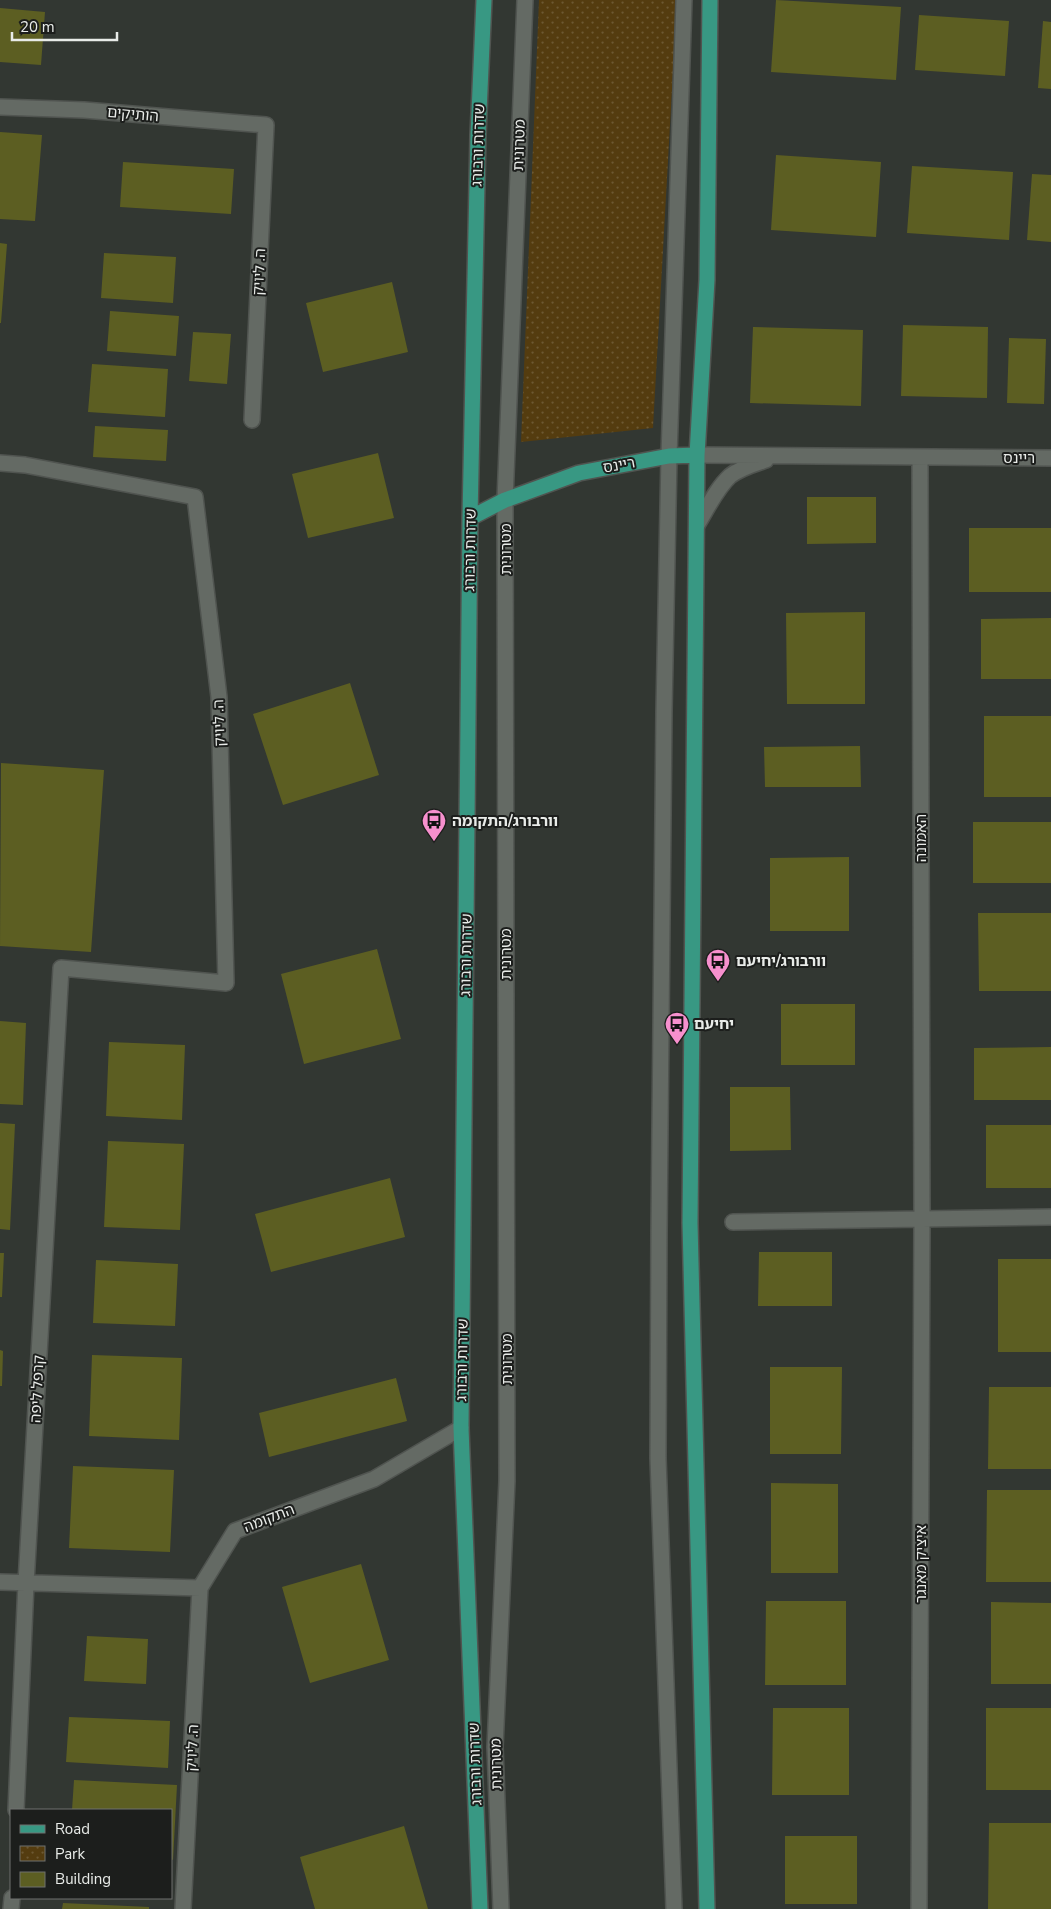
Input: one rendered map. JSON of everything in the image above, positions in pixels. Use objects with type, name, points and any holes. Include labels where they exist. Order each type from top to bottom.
[{"type":"main road","name":"שדרות ורבורג","points":[[480,1909],[461,1428],[470,518],[478,135],[484,0]]},
{"type":"main road","points":[[707,1909],[690,1223],[697,455],[707,280],[710,0]]},
{"type":"main road","name":"ריינס","points":[[470,518],[506,500],[579,473],[669,456],[697,455]]},
{"type":"street","name":"מטרונית","points":[[501,1909],[495,1747],[507,1481],[506,500],[525,0]]},
{"type":"street","points":[[674,1909],[658,1458],[658,1233],[669,456],[684,0]]},
{"type":"street","name":"הותיקים","points":[[0,107],[84,110],[266,125]]},
{"type":"street","name":"ה. ליויק","points":[[252,420],[266,125]]},
{"type":"street","name":"ריינס","points":[[697,455],[1051,458]]},
{"type":"street","name":"ריינס","points":[[697,525],[716,492],[731,476],[746,467],[777,456]]},
{"type":"street","name":"האמונה","points":[[920,457],[922,1220]]},
{"type":"street","name":"ה. ליויק","points":[[0,463],[26,465],[195,497],[219,697],[226,983],[62,968]]},
{"type":"street","name":"קרפל ליפה","points":[[16,1809],[26,1583],[62,968]]},
{"type":"street","points":[[733,1222],[1051,1217]]},
{"type":"street","name":"איציק מאנגר","points":[[919,1909],[922,1220]]},
{"type":"street","name":"התקומה","points":[[200,1588],[235,1531],[374,1479],[461,1428]]},
{"type":"street","points":[[0,1582],[200,1588]]},
{"type":"street","name":"ה. ליויק","points":[[183,1909],[200,1588]]},
{"type":"green space","points":[[539,0],[677,0],[653,428],[521,442]]},
{"type":"building","points":[[776,0],[901,7],[896,80],[771,72]]},
{"type":"building","points":[[0,8],[45,12],[41,65],[0,62]]},
{"type":"building","points":[[919,15],[1009,21],[1005,76],[915,70]]},
{"type":"building","points":[[1043,21],[1051,22],[1051,89],[1038,88]]},
{"type":"building","points":[[0,132],[42,135],[35,221],[0,219]]},
{"type":"building","points":[[776,155],[881,162],[876,237],[771,230]]},
{"type":"building","points":[[123,162],[234,169],[231,214],[120,207]]},
{"type":"building","points":[[912,166],[1013,172],[1009,240],[907,233]]},
{"type":"building","points":[[1032,174],[1051,175],[1051,242],[1027,240]]},
{"type":"building","points":[[0,243],[7,244],[1,323],[0,323]]},
{"type":"building","points":[[104,253],[176,257],[173,303],[101,298]]},
{"type":"building","points":[[392,282],[408,352],[323,372],[306,303]]},
{"type":"building","points":[[110,311],[179,316],[176,356],[107,351]]},
{"type":"building","points":[[903,325],[988,327],[987,398],[901,396]]},
{"type":"building","points":[[753,327],[863,330],[861,406],[750,403]]},
{"type":"building","points":[[193,332],[231,334],[227,384],[189,381]]},
{"type":"building","points":[[1009,338],[1046,339],[1044,404],[1007,403]]},
{"type":"building","points":[[92,364],[168,369],[165,417],[88,412]]},
{"type":"building","points":[[95,426],[168,430],[166,461],[93,457]]},
{"type":"building","points":[[378,453],[394,518],[308,538],[292,474]]},
{"type":"building","points":[[807,497],[876,497],[876,543],[807,544]]},
{"type":"building","points":[[969,528],[1051,528],[1051,592],[969,592]]},
{"type":"building","points":[[865,612],[865,704],[787,704],[786,613]]},
{"type":"building","points":[[1051,618],[1051,679],[981,679],[981,619]]},
{"type":"building","points":[[350,683],[379,775],[283,805],[253,714]]},
{"type":"building","points":[[984,716],[1051,716],[1051,797],[984,797]]},
{"type":"building","points":[[860,746],[861,787],[765,787],[764,747]]},
{"type":"building","points":[[1,763],[104,770],[91,952],[0,946]]},
{"type":"building","points":[[973,822],[1051,822],[1051,883],[973,883]]},
{"type":"building","points":[[849,857],[849,931],[770,931],[770,858]]},
{"type":"building","points":[[978,913],[1051,913],[1051,991],[979,991]]},
{"type":"building","points":[[377,949],[401,1039],[304,1064],[281,974]]},
{"type":"building","points":[[781,1004],[855,1004],[855,1065],[781,1065]]},
{"type":"building","points":[[0,1021],[26,1023],[23,1105],[0,1104]]},
{"type":"building","points":[[109,1042],[185,1045],[182,1120],[106,1116]]},
{"type":"building","points":[[1051,1047],[1051,1100],[974,1100],[974,1048]]},
{"type":"building","points":[[730,1087],[790,1087],[791,1150],[730,1151]]},
{"type":"building","points":[[0,1123],[15,1124],[10,1230],[0,1229]]},
{"type":"building","points":[[986,1125],[1051,1125],[1051,1188],[986,1188]]},
{"type":"building","points":[[108,1141],[184,1144],[180,1230],[104,1227]]},
{"type":"building","points":[[390,1178],[405,1237],[271,1272],[255,1214]]},
{"type":"building","points":[[759,1252],[832,1252],[832,1306],[758,1306]]},
{"type":"building","points":[[0,1253],[4,1253],[2,1297],[0,1297]]},
{"type":"building","points":[[998,1259],[1051,1259],[1051,1352],[998,1352]]},
{"type":"building","points":[[96,1260],[178,1264],[175,1326],[93,1323]]},
{"type":"building","points":[[0,1350],[3,1351],[2,1386],[0,1386]]},
{"type":"building","points":[[92,1355],[182,1358],[179,1440],[89,1436]]},
{"type":"building","points":[[770,1367],[842,1367],[841,1454],[770,1454]]},
{"type":"building","points":[[396,1378],[407,1421],[269,1457],[259,1413]]},
{"type":"building","points":[[989,1387],[1051,1387],[1051,1469],[988,1469]]},
{"type":"building","points":[[73,1466],[174,1470],[170,1552],[69,1548]]},
{"type":"building","points":[[771,1483],[838,1484],[838,1573],[771,1573]]},
{"type":"building","points":[[987,1490],[1051,1490],[1051,1582],[986,1582]]},
{"type":"building","points":[[361,1564],[389,1660],[310,1683],[282,1587]]},
{"type":"building","points":[[766,1601],[846,1601],[846,1685],[765,1685]]},
{"type":"building","points":[[991,1602],[1051,1603],[1051,1684],[991,1684]]},
{"type":"building","points":[[87,1636],[148,1639],[146,1684],[84,1681]]},
{"type":"building","points":[[773,1708],[849,1708],[849,1795],[772,1795]]},
{"type":"building","points":[[986,1708],[1051,1708],[1051,1790],[986,1790]]},
{"type":"building","points":[[69,1717],[170,1721],[168,1768],[66,1762]]},
{"type":"building","points":[[74,1780],[177,1785],[173,1860],[172,1809],[72,1809]]},
{"type":"building","points":[[989,1823],[1051,1823],[1051,1909],[988,1909]]},
{"type":"building","points":[[404,1826],[428,1909],[315,1909],[300,1857]]},
{"type":"building","points":[[785,1836],[857,1836],[857,1904],[785,1904]]},
{"type":"building","points":[[63,1903],[149,1907],[149,1909],[62,1909]]},
{"type":"place","name":"וורבורג/התקומה","points":[[434,842]]},
{"type":"place","name":"וורבורג/יחיעם","points":[[718,982]]},
{"type":"place","name":"יחיעם","points":[[677,1045]]}]
